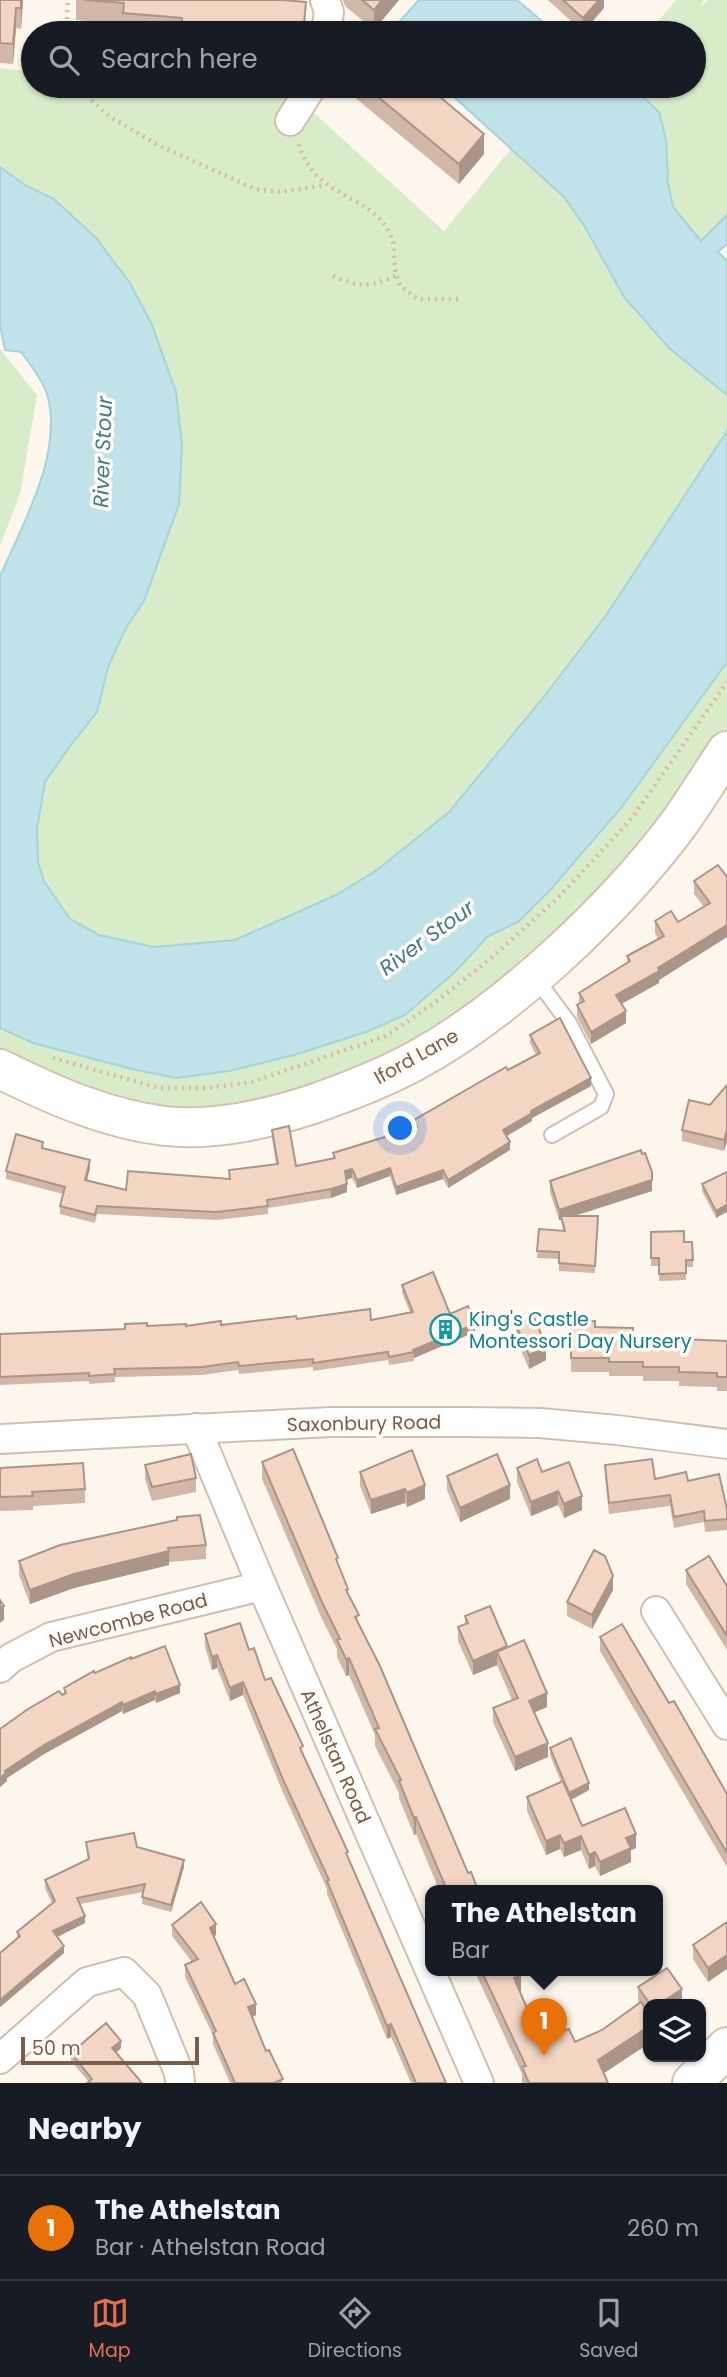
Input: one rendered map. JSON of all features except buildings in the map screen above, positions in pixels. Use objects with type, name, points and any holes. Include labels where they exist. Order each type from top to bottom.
[{"type":"street","points":[[325,0],[329,12],[328,21]]},
{"type":"street","points":[[290,121],[304,98]]},
{"type":"street","name":"Iford Lane","points":[[0,1069],[80,1106],[128,1121],[167,1126],[216,1127],[271,1118],[341,1095],[414,1062],[486,1016],[578,935],[625,888],[679,823],[727,751]]},
{"type":"street","name":"Saxonbury Road","points":[[0,1439],[331,1422],[540,1423],[727,1444]]},
{"type":"street","name":"Athelstan Road","points":[[196,1428],[261,1586],[425,1960]]},
{"type":"street","name":"Newcombe Road","points":[[0,1668],[11,1658],[51,1637],[261,1586]]},
{"type":"street","points":[[656,1611],[727,1725]]},
{"type":"street","points":[[0,2059],[87,1982],[124,1972],[147,1995],[179,2073],[180,2083]]},
{"type":"street","name":"Athelstan Road","points":[[432,1976],[479,2083]]},
{"type":"street","points":[[692,2083],[727,2048]]},
{"type":"lane","points":[[533,975],[569,1023],[606,1094],[601,1107],[552,1135]]},
{"type":"path","points":[[67,21],[68,0]]},
{"type":"path","points":[[89,98],[109,116],[158,145],[255,189],[282,192],[325,185]]},
{"type":"path","points":[[290,121],[302,156],[325,185],[373,212],[392,239],[400,286],[418,299],[461,299]]},
{"type":"path","points":[[333,276],[346,282],[370,286],[397,275]]},
{"type":"path","points":[[44,1055],[159,1088],[206,1087],[252,1082],[386,1036],[433,1004],[491,958],[557,899],[632,818],[727,682]]},
{"type":"green space","points":[[676,0],[704,0],[700,7],[708,0],[727,0],[727,215],[701,241],[673,207],[668,183],[666,139],[640,98],[706,98],[706,21],[658,21]]},
{"type":"green space","points":[[0,68],[21,71],[21,98],[304,98],[302,102],[444,231],[511,149],[564,197],[585,227],[624,297],[669,348],[727,395],[727,431],[607,614],[543,698],[449,812],[377,870],[336,895],[235,940],[154,947],[99,935],[70,919],[44,881],[38,862],[37,829],[45,782],[97,712],[108,667],[126,628],[144,601],[179,504],[182,445],[176,392],[152,325],[130,283],[96,238],[54,199],[25,185],[0,167]]},
{"type":"green space","points":[[0,349],[37,395],[20,494],[0,546]]},
{"type":"green space","points":[[727,662],[727,751],[486,1016],[216,1127],[0,1069],[0,1028],[34,1043],[176,1078],[229,1071],[294,1055],[366,1032],[405,1015],[456,971],[487,937],[518,922],[551,889],[621,808]]},
{"type":"water","points":[[419,0],[517,0],[542,21],[400,21]]},
{"type":"water","points":[[455,98],[644,98],[659,112],[666,139],[668,183],[673,207],[701,241],[727,215],[727,244],[718,252],[727,261],[727,395],[669,348],[624,297],[585,227],[564,197]]},
{"type":"water","name":"River Stour","points":[[0,167],[25,185],[54,199],[96,238],[130,283],[152,325],[176,392],[182,445],[179,504],[144,601],[126,628],[108,667],[97,712],[45,782],[37,828],[38,862],[44,881],[70,919],[99,935],[154,947],[235,940],[336,895],[377,870],[449,812],[543,698],[607,614],[727,431],[727,662],[621,808],[551,889],[518,922],[487,937],[456,971],[405,1015],[366,1032],[294,1055],[229,1071],[176,1078],[33,1043],[0,1028],[0,576],[29,511],[46,463],[51,416],[47,394],[32,367],[21,352],[5,350],[0,325]]},
{"type":"place","name":"King's Castle Montessori Day Nursery","points":[[446,1330]]},
{"type":"place","name":"The Athelstan","points":[[544,2056]]}]
